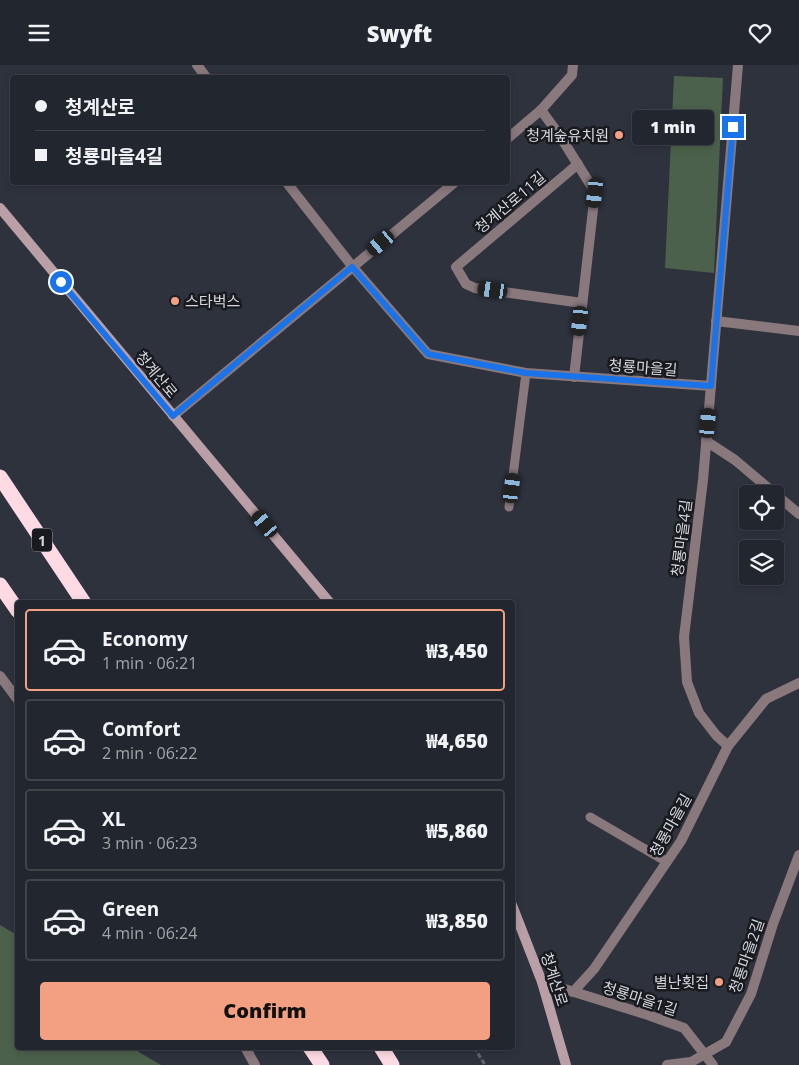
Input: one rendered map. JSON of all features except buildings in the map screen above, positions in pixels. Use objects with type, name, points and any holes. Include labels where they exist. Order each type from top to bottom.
[{"type":"highway","name":"1","points":[[0,477],[82,600]]},
{"type":"highway","points":[[0,585],[15,607]]},
{"type":"highway","points":[[312,1050],[322,1065]]},
{"type":"highway","points":[[383,1050],[392,1065]]},
{"type":"street","points":[[510,136],[541,110],[572,75],[573,65]]},
{"type":"street","name":"청룡마을4길","points":[[728,746],[716,735],[699,713],[687,682],[684,637],[696,547],[738,65]]},
{"type":"street","points":[[290,185],[352,267],[428,354],[526,373],[574,377],[595,193],[560,136],[541,110]]},
{"type":"street","name":"청계산로11길","points":[[578,164],[456,267],[466,284],[475,288],[582,303]]},
{"type":"street","points":[[173,416],[452,185]]},
{"type":"street","name":"청계산로","points":[[0,208],[328,600]]},
{"type":"street","points":[[716,321],[799,331]]},
{"type":"street","name":"청룡마을길","points":[[574,377],[711,386]]},
{"type":"street","points":[[706,441],[735,460],[799,514]]},
{"type":"street","points":[[0,676],[15,696]]},
{"type":"street","name":"청룡마을길","points":[[573,992],[594,969],[681,841],[728,746],[766,699],[799,683]]},
{"type":"street","name":"청룡마을2길","points":[[706,1055],[726,1042],[751,994],[772,924],[799,855]]},
{"type":"street","name":"청계산로","points":[[515,913],[542,982],[566,1065]]},
{"type":"street","name":"청룡마을1길","points":[[542,982],[684,1028],[712,1065]]},
{"type":"street","points":[[247,1050],[255,1065]]},
{"type":"street","points":[[667,1065],[691,1062],[706,1055]]},
{"type":"lane","points":[[509,507],[526,373]]},
{"type":"lane","points":[[590,817],[667,861]]},
{"type":"path","points":[[476,1050],[485,1065]]},
{"type":"green space","points":[[674,76],[723,78],[714,273],[665,268]]},
{"type":"green space","points":[[0,925],[15,934],[15,1050],[135,1050],[161,1065],[0,1065]]},
{"type":"place","name":"청계숲유치원","points":[[619,135]]},
{"type":"place","name":"스타벅스","points":[[175,301]]},
{"type":"place","name":"별난횟집","points":[[719,982]]},
{"type":"route","points":[[61,282],[173,416],[352,267],[428,354],[526,373],[711,386],[733,127]]}]
